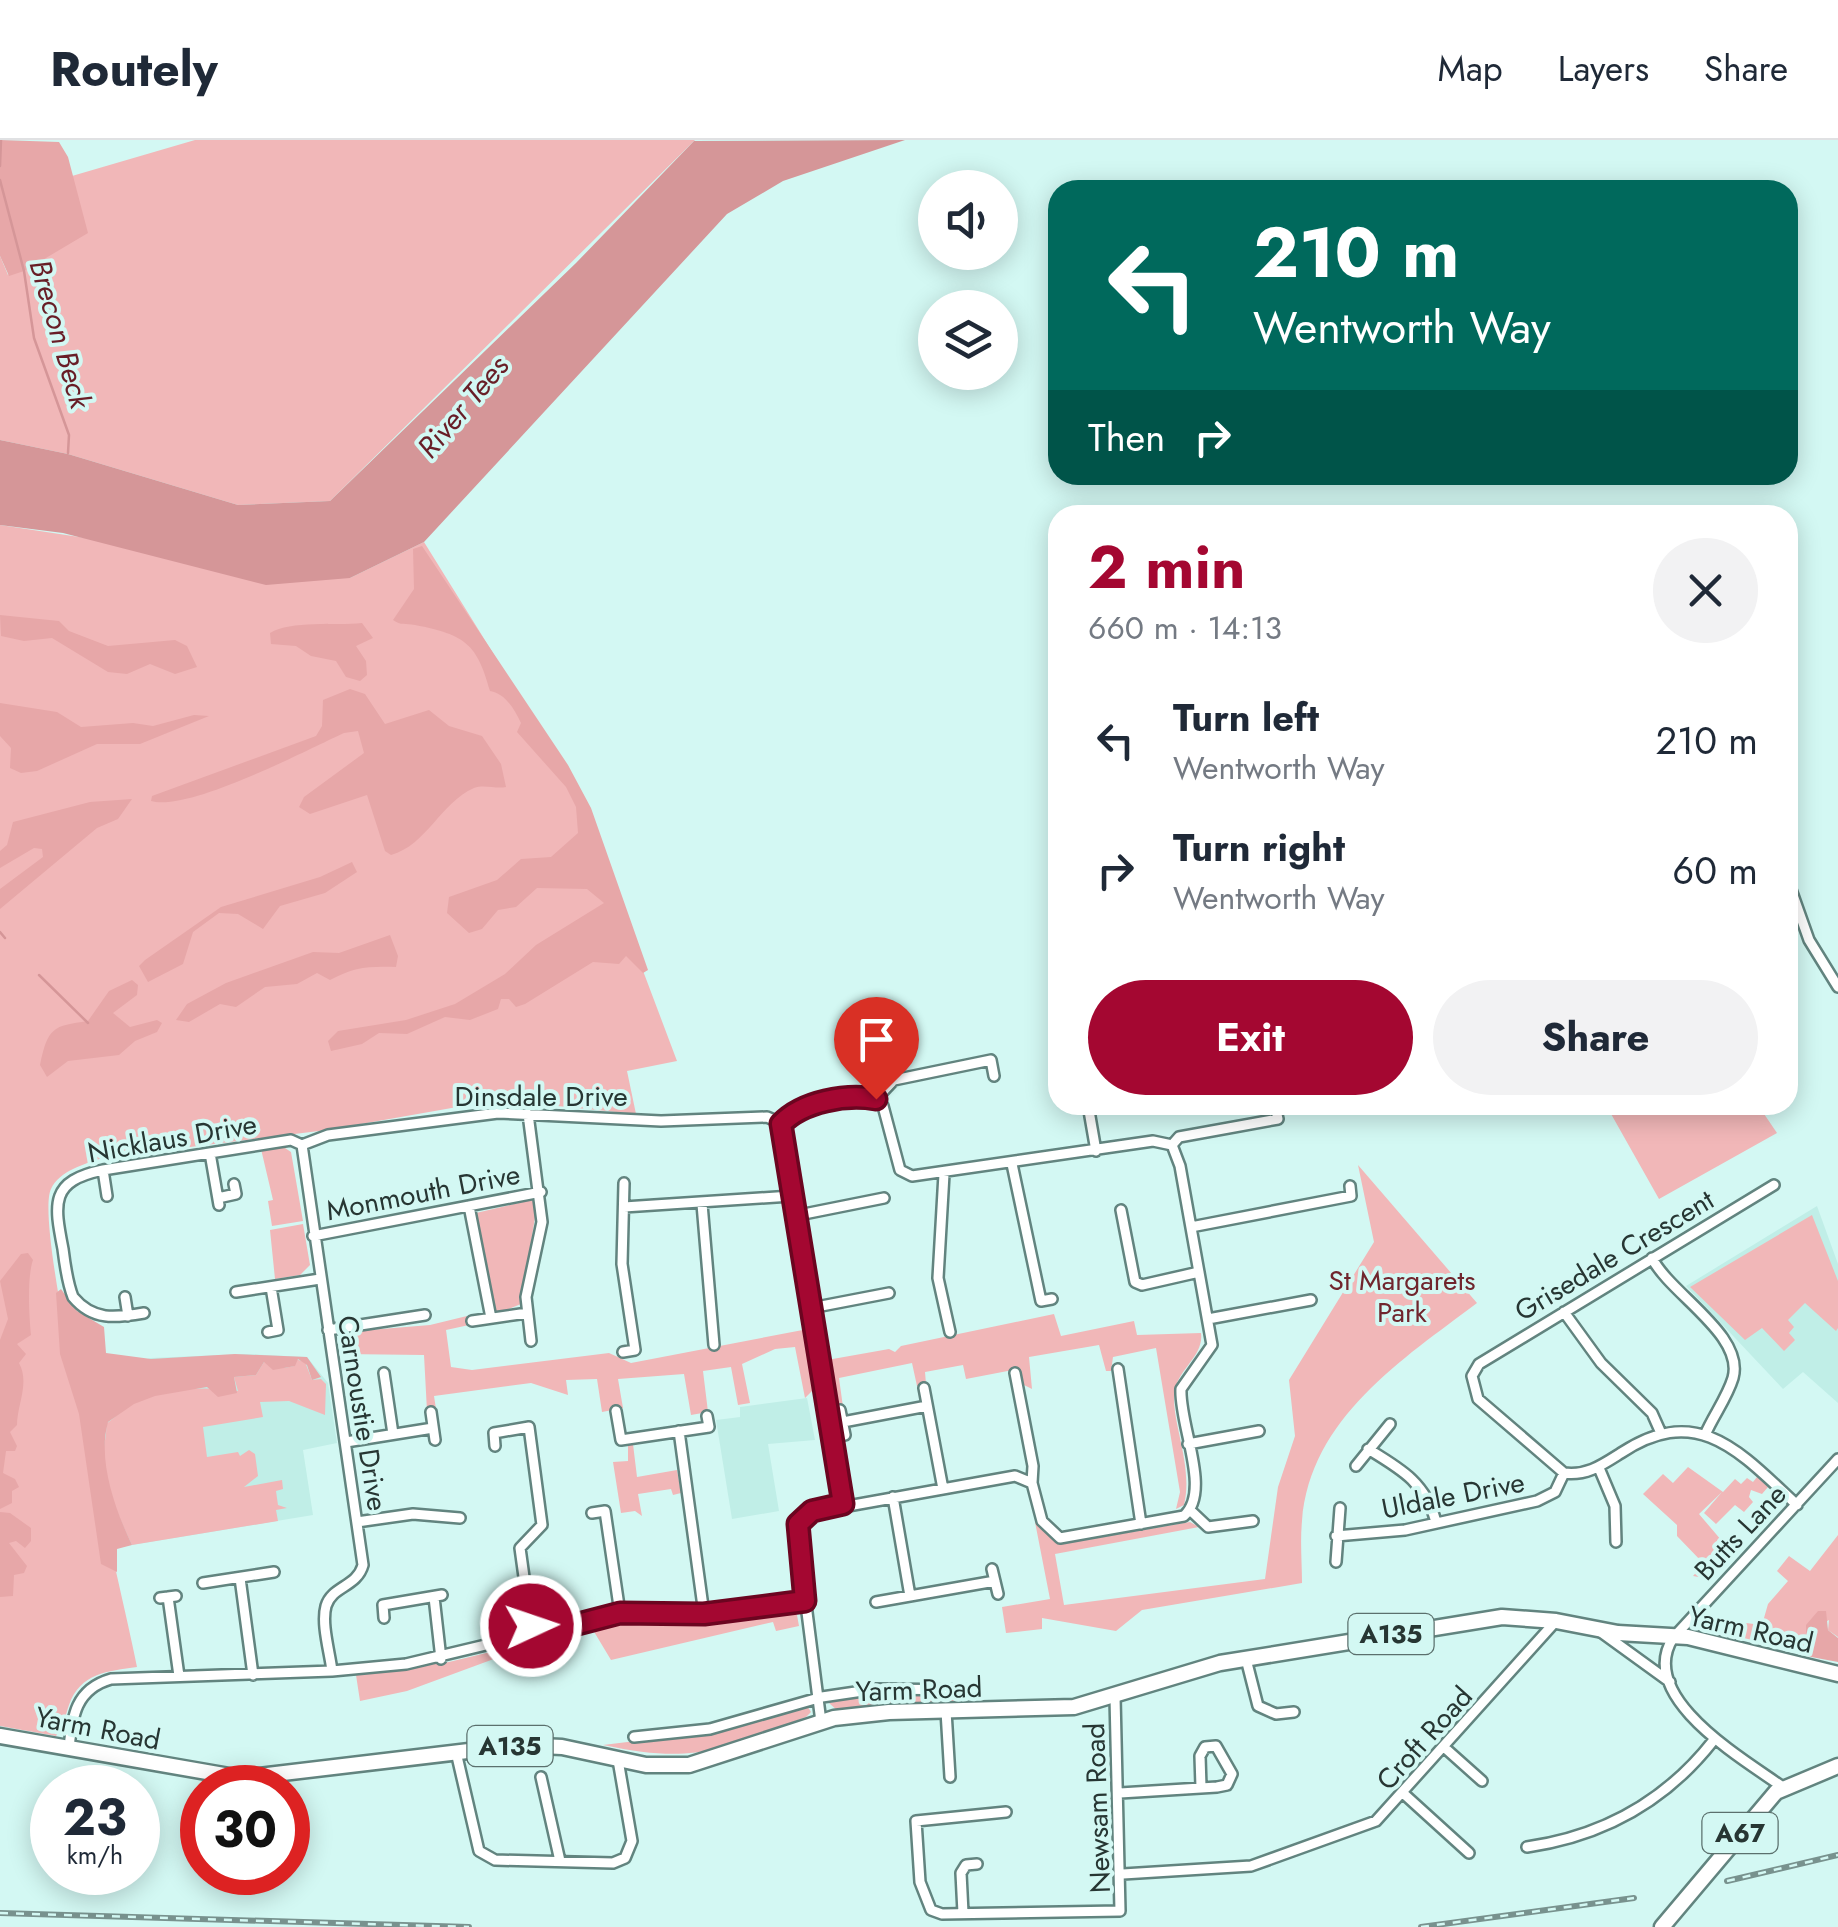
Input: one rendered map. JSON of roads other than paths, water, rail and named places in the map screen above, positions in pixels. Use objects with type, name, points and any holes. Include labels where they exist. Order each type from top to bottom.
[{"type":"main road","name":"Yarm Road","points":[[0,1736],[240,1778],[538,1745],[654,1766],[695,1764],[821,1722],[873,1713],[1053,1710],[1115,1697],[1195,1669],[1488,1618],[1556,1621],[1599,1630],[1676,1636],[1838,1674]]},
{"type":"main road","name":"A67","points":[[1662,1927],[1769,1799],[1784,1788],[1838,1766]]},
{"type":"street","points":[[1798,910],[1809,940],[1838,986]]},
{"type":"street","points":[[1827,968],[1838,958]]},
{"type":"street","points":[[876,1099],[894,1080],[991,1060],[994,1076]]},
{"type":"street","points":[[843,1504],[781,1124],[794,1111],[811,1106],[858,1096],[876,1099],[883,1106],[900,1170],[912,1176],[1153,1141],[1172,1145]]},
{"type":"street","points":[[528,1114],[542,1222],[528,1274],[531,1340]]},
{"type":"street","name":"Dinsdale Drive","points":[[302,1144],[328,1135],[450,1116],[528,1114],[661,1121],[767,1118],[781,1124]]},
{"type":"street","points":[[1090,1115],[1096,1151]]},
{"type":"street","points":[[1172,1145],[1180,1137],[1278,1119],[1277,1115]]},
{"type":"street","name":"Nicklaus Drive","points":[[144,1313],[97,1316],[73,1297],[56,1204],[64,1187],[83,1174],[103,1170],[290,1140],[302,1144]]},
{"type":"street","name":"Carnoustie Drive","points":[[302,1144],[362,1572],[354,1584],[333,1595],[326,1610],[332,1672]]},
{"type":"street","points":[[1015,1372],[1034,1466],[1029,1480],[1042,1521],[1060,1538],[1184,1516],[1190,1510],[1198,1492],[1181,1389],[1212,1345],[1172,1145]]},
{"type":"street","points":[[210,1152],[218,1201],[236,1194],[234,1184]]},
{"type":"street","points":[[1012,1164],[1041,1301],[1052,1300]]},
{"type":"street","points":[[103,1170],[107,1196]]},
{"type":"street","points":[[944,1174],[938,1278],[950,1332]]},
{"type":"street","points":[[623,1352],[635,1350],[624,1298],[624,1184]]},
{"type":"street","name":"Grisedale Crescent","points":[[1564,1473],[1478,1399],[1472,1376],[1479,1364],[1774,1184]]},
{"type":"street","points":[[1191,1227],[1351,1196],[1350,1186]]},
{"type":"street","name":"Monmouth Drive","points":[[313,1236],[541,1192]]},
{"type":"street","points":[[624,1207],[791,1196]]},
{"type":"street","points":[[794,1216],[884,1198]]},
{"type":"street","points":[[702,1204],[719,1332],[714,1346]]},
{"type":"street","points":[[469,1206],[491,1318]]},
{"type":"street","points":[[1121,1210],[1128,1227],[1138,1287],[1199,1272]]},
{"type":"street","points":[[1652,1258],[1664,1280],[1714,1326],[1733,1360],[1732,1380],[1705,1435]]},
{"type":"street","points":[[242,1277],[241,1291],[320,1279]]},
{"type":"street","points":[[268,1332],[278,1330],[271,1287]]},
{"type":"street","points":[[811,1308],[889,1293]]},
{"type":"street","points":[[124,1296],[128,1316]]},
{"type":"street","points":[[1208,1320],[1298,1307],[1312,1300]]},
{"type":"street","points":[[1564,1312],[1600,1363],[1652,1413],[1660,1431]]},
{"type":"street","points":[[472,1321],[527,1313]]},
{"type":"street","points":[[328,1330],[425,1314]]},
{"type":"street","points":[[1118,1369],[1141,1524]]},
{"type":"street","points":[[384,1373],[393,1434]]},
{"type":"street","points":[[924,1388],[943,1489]]},
{"type":"street","points":[[843,1422],[927,1406]]},
{"type":"street","points":[[840,1410],[846,1435]]},
{"type":"street","points":[[616,1411],[621,1440],[709,1427],[708,1416]]},
{"type":"street","points":[[346,1442],[393,1434],[434,1434],[431,1412]]},
{"type":"street","points":[[1356,1466],[1390,1424]]},
{"type":"street","points":[[496,1446],[494,1433],[530,1427],[542,1525],[524,1543],[510,1544]]},
{"type":"street","points":[[679,1431],[704,1614]]},
{"type":"street","points":[[1188,1444],[1259,1431]]},
{"type":"street","points":[[1564,1473],[1599,1468],[1660,1431],[1705,1435],[1734,1452],[1796,1505]]},
{"type":"street","points":[[1368,1448],[1423,1489],[1436,1522]]},
{"type":"street","name":"Butts Lane","points":[[1676,1636],[1838,1460]]},
{"type":"street","points":[[1599,1468],[1616,1506],[1616,1542]]},
{"type":"street","name":"Uldale Drive","points":[[1336,1536],[1390,1532],[1542,1500],[1556,1490],[1564,1473]]},
{"type":"street","points":[[821,1722],[798,1524],[812,1511],[843,1504],[1029,1480]]},
{"type":"street","points":[[894,1497],[910,1596]]},
{"type":"street","points":[[592,1512],[619,1508]]},
{"type":"street","points":[[1336,1562],[1340,1508]]},
{"type":"street","points":[[1190,1510],[1208,1527],[1253,1522]]},
{"type":"street","points":[[605,1511],[620,1613]]},
{"type":"street","points":[[357,1522],[413,1514],[460,1519]]},
{"type":"street","points":[[524,1543],[532,1636]]},
{"type":"street","points":[[992,1569],[998,1594]]},
{"type":"street","points":[[203,1583],[274,1572]]},
{"type":"street","points":[[240,1578],[253,1674]]},
{"type":"street","points":[[876,1602],[995,1581]]},
{"type":"street","points":[[384,1618],[382,1605],[438,1596],[442,1659]]},
{"type":"street","points":[[168,1597],[179,1676]]},
{"type":"street","points":[[70,1748],[72,1718],[92,1688],[110,1679],[332,1672],[442,1659],[620,1613],[704,1614],[805,1601]]},
{"type":"street","name":"Croft Road","points":[[1123,1874],[1260,1864],[1374,1822],[1404,1794],[1556,1621]]},
{"type":"street","points":[[1599,1630],[1670,1683],[1713,1740],[1784,1788]]},
{"type":"street","points":[[1670,1683],[1667,1652],[1676,1636]]},
{"type":"street","points":[[1246,1660],[1258,1706],[1276,1714],[1294,1712]]},
{"type":"street","points":[[634,1738],[714,1728],[816,1698],[876,1690],[965,1692]]},
{"type":"street","name":"Newsam Road","points":[[963,1914],[1116,1914],[1123,1908],[1115,1697]]},
{"type":"street","points":[[946,1712],[950,1777]]},
{"type":"street","points":[[1527,1846],[1577,1838],[1612,1824],[1677,1782],[1713,1740]]},
{"type":"street","points":[[1120,1793],[1201,1788],[1225,1786],[1232,1781],[1232,1772],[1215,1746],[1200,1754],[1201,1788]]},
{"type":"street","points":[[1445,1748],[1482,1781]]},
{"type":"street","points":[[456,1752],[479,1851],[495,1860],[614,1863],[630,1851],[632,1833],[618,1760]]},
{"type":"street","points":[[541,1778],[560,1861]]},
{"type":"street","points":[[1404,1794],[1469,1854]]},
{"type":"street","points":[[977,1864],[966,1865],[961,1873],[963,1914],[937,1914],[930,1908],[920,1882],[916,1821],[1006,1812]]},
{"type":"water","name":"River Tees","points":[[905,140],[783,181],[727,214],[424,542],[350,578],[266,585],[63,533],[0,525],[0,440],[68,454],[238,505],[330,501],[576,263],[694,141]]},
{"type":"waterway","name":"Brecon Beck","points":[[0,166],[1,140]]},
{"type":"waterway","name":"Brecon Beck","points":[[0,180],[24,271],[34,338],[69,435],[68,453]]},
{"type":"waterway","points":[[0,932],[5,938]]},
{"type":"waterway","points":[[39,975],[88,1023]]},
{"type":"railway","points":[[1727,1881],[1838,1855]]},
{"type":"railway","points":[[1421,1927],[1634,1898]]},
{"type":"railway","points":[[0,1913],[469,1927]]},
{"type":"park label","name":"St Margarets Park","points":[[1402,1296]]}]
